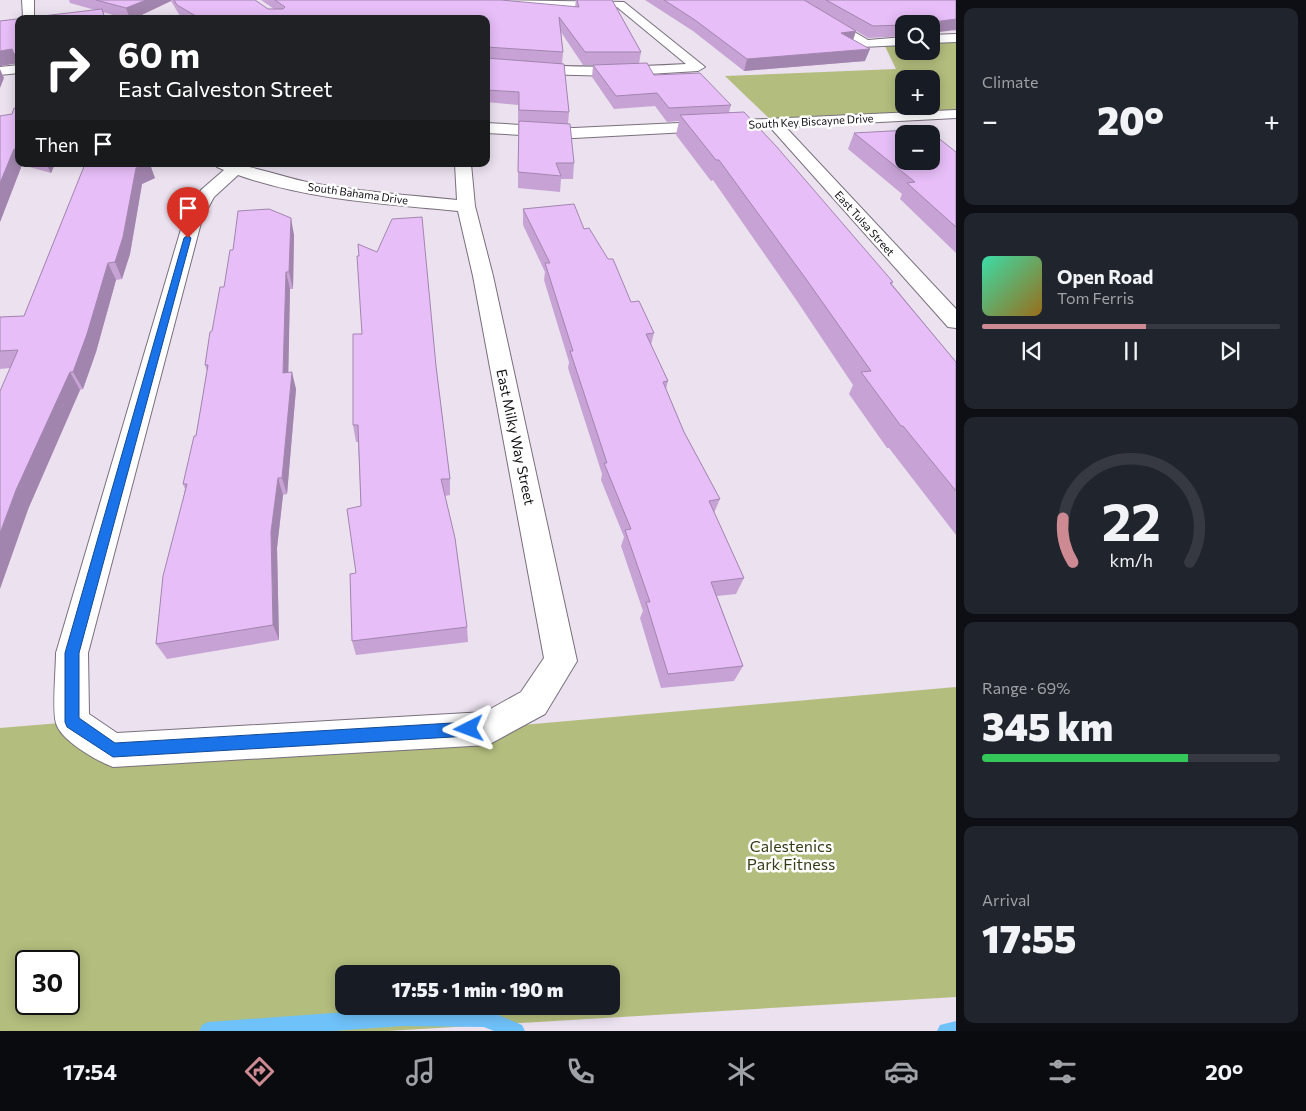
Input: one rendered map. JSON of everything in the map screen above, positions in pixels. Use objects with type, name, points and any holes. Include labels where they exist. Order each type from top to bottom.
[{"type":"street","points":[[28,0],[29,15]]},
{"type":"street","points":[[490,65],[536,70],[616,72],[698,68],[620,4],[556,5],[497,0]]},
{"type":"street","points":[[792,0],[866,44],[895,42]]},
{"type":"street","points":[[940,39],[956,38]]},
{"type":"street","points":[[0,71],[15,69]]},
{"type":"street","name":"South Key Biscayne Drive","points":[[490,128],[574,133],[956,114]]},
{"type":"street","name":"East Tulsa Street","points":[[774,123],[956,322]]},
{"type":"street","name":"East Milky Way Street","points":[[228,167],[207,194],[193,219],[72,653],[72,722],[113,750],[488,728],[533,703],[561,661],[483,276],[466,206],[463,167]]},
{"type":"street","name":"South Bahama Drive","points":[[231,167],[252,176],[344,194],[466,206]]},
{"type":"green space","points":[[956,38],[956,114],[940,115],[940,70],[895,70],[895,115],[936,115],[774,123],[725,76],[896,69],[883,42],[895,41],[895,60],[940,60],[940,39]]},
{"type":"green space","name":"Calestenics Park Fitness","points":[[956,687],[956,997],[387,1031],[0,1031],[0,728],[72,722],[113,750],[488,728]]},
{"type":"building","points":[[96,0],[146,0],[126,8]]},
{"type":"building","points":[[174,0],[255,0],[268,9],[283,9],[285,7],[275,0],[501,0],[579,7],[577,0],[612,0],[641,52],[585,52],[559,17],[563,52],[490,47],[490,15],[194,15],[177,5]]},
{"type":"building","points":[[664,0],[804,0],[856,31],[841,33],[870,49],[747,59],[695,20]]},
{"type":"building","points":[[826,0],[956,0],[956,19],[940,21],[940,15],[895,15],[895,25],[873,26]]},
{"type":"building","points":[[102,9],[104,15],[51,15]]},
{"type":"building","points":[[15,19],[15,54],[12,49],[0,51],[0,21]]},
{"type":"building","points":[[490,58],[564,64],[569,112],[519,110],[519,92],[490,90]]},
{"type":"building","points":[[647,63],[654,75],[700,73],[731,105],[669,108],[657,93],[616,96],[593,65]]},
{"type":"building","points":[[15,108],[15,149],[0,183],[0,116],[12,114]]},
{"type":"building","points":[[744,112],[776,146],[893,282],[890,283],[956,362],[956,491],[903,426],[901,426],[861,372],[871,371],[719,160],[716,160],[680,115]]},
{"type":"building","points":[[519,121],[570,124],[574,163],[556,163],[561,176],[518,172]]},
{"type":"building","points":[[895,131],[895,166],[854,133]]},
{"type":"building","points":[[940,139],[956,152],[956,227],[907,183],[915,182],[900,170],[940,170]]},
{"type":"building","points":[[84,167],[138,167],[136,168],[123,237],[115,262],[108,263],[87,334],[73,372],[70,372],[16,490],[0,533],[0,391],[18,350],[0,351],[0,317],[24,316]]},
{"type":"building","points":[[574,204],[584,229],[589,228],[608,259],[613,259],[631,302],[639,301],[654,333],[646,334],[668,381],[663,382],[684,432],[720,499],[709,501],[744,578],[711,582],[743,666],[668,674],[646,602],[650,602],[625,530],[631,529],[604,463],[607,463],[570,351],[573,351],[545,263],[550,263],[523,209]]},
{"type":"building","points":[[269,209],[291,218],[289,272],[286,272],[283,373],[292,372],[282,478],[278,478],[271,532],[273,625],[156,644],[163,576],[187,484],[183,484],[194,436],[196,436],[208,365],[205,365],[210,332],[212,331],[220,287],[224,287],[230,250],[233,250],[238,211]]},
{"type":"building","points":[[422,217],[436,366],[450,479],[441,479],[455,538],[467,627],[352,641],[350,574],[356,573],[347,509],[361,506],[358,425],[353,425],[353,334],[362,334],[357,256],[359,256],[358,244],[377,252],[392,219]]},
{"type":"waterway","points":[[208,1031],[403,1017],[484,1018],[516,1031]]},
{"type":"waterway","points":[[946,1031],[956,1030]]},
{"type":"route","points":[[188,238],[72,653],[72,722],[113,750],[469,729]]}]
